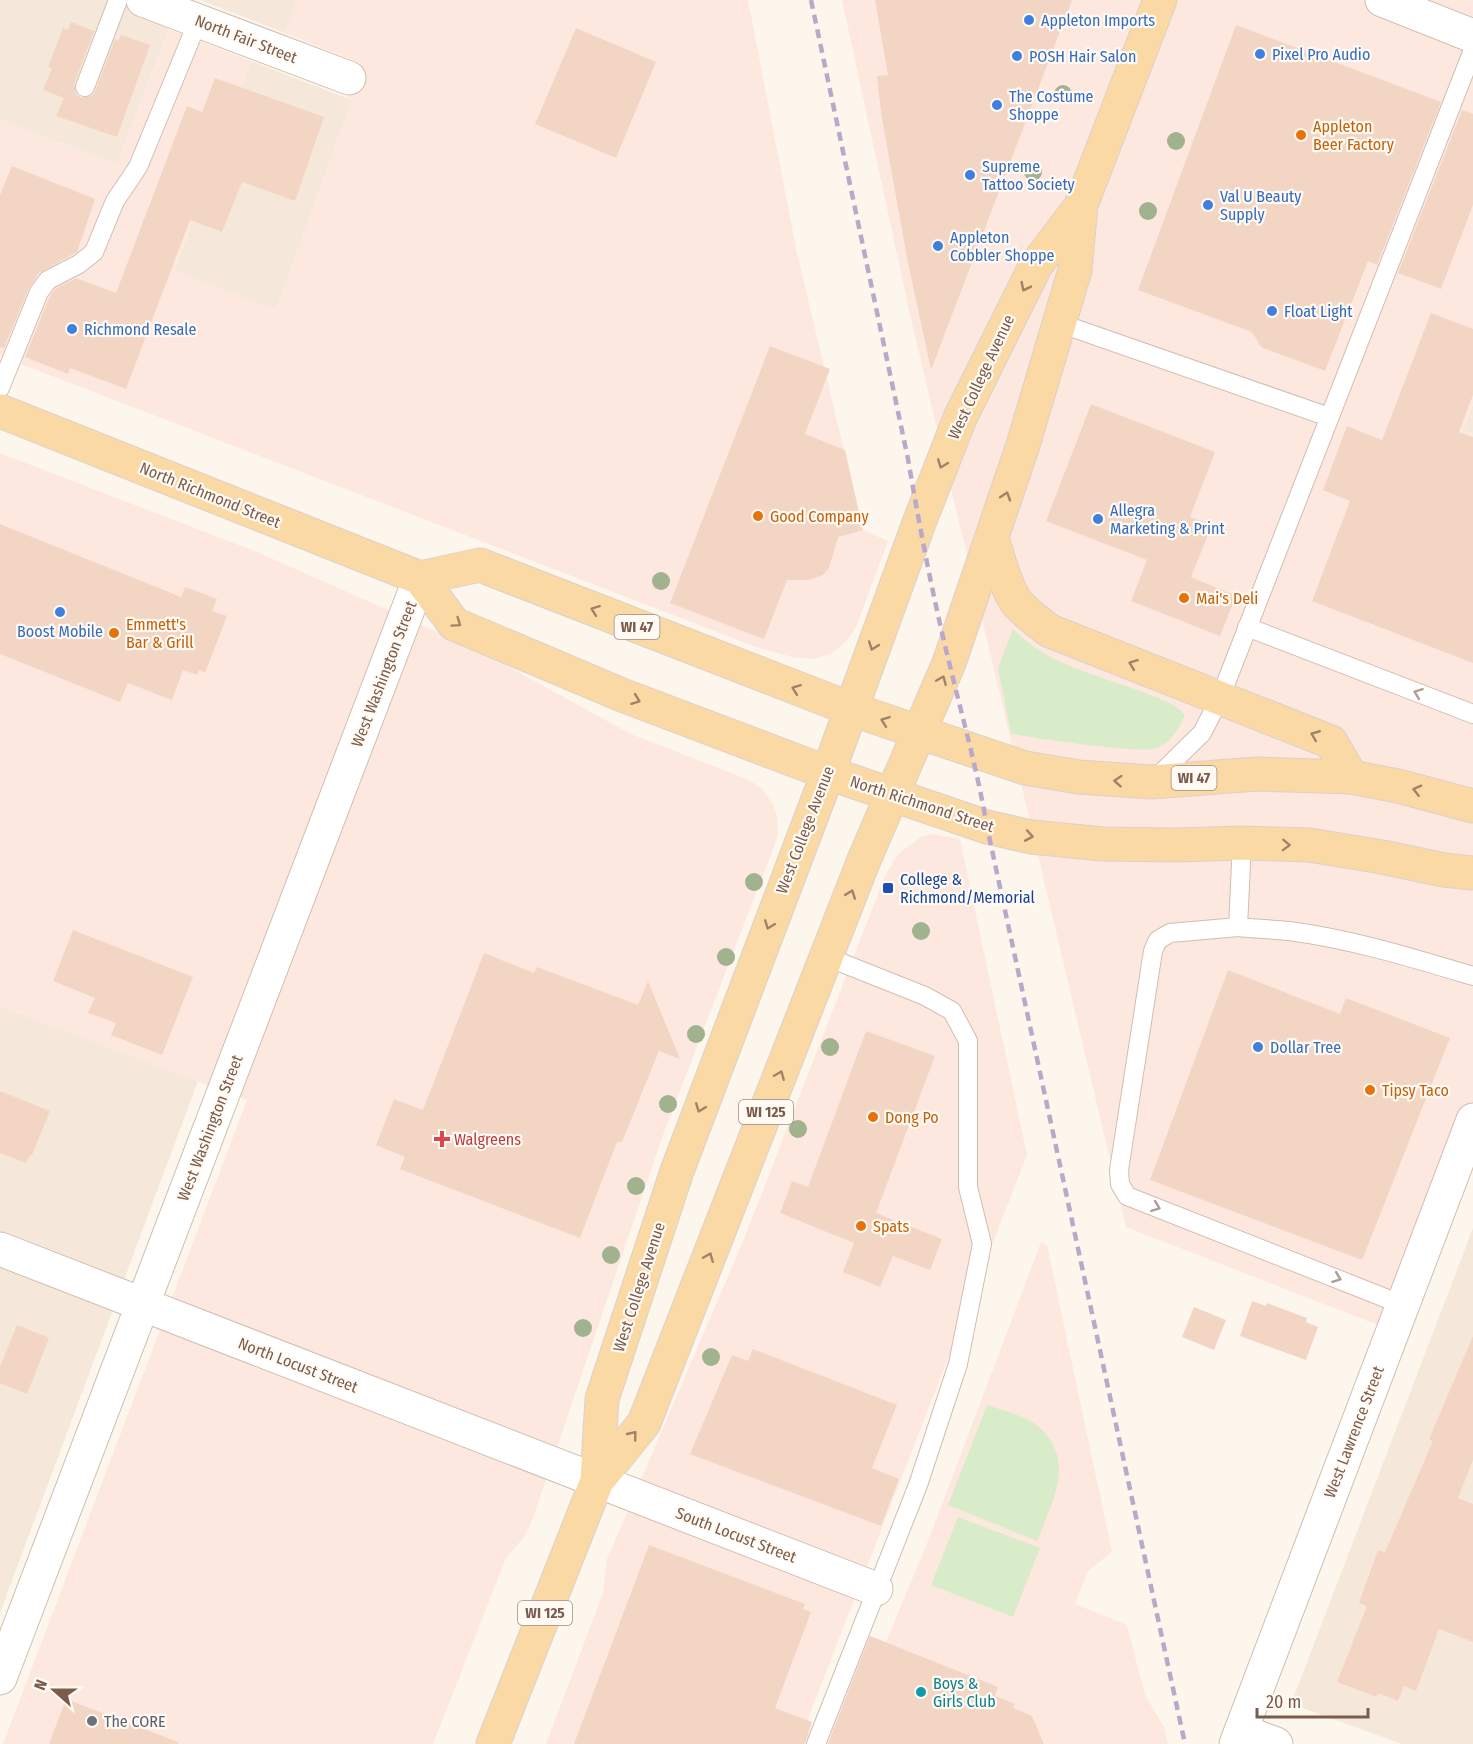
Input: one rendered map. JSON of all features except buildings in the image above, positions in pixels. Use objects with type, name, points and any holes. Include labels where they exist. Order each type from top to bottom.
[{"type":"main road","name":"West College Avenue","points":[[493,1744],[597,1481],[603,1399],[677,1171],[960,418],[1036,265],[1081,205],[1160,0]]},
{"type":"main road","name":"West College Avenue","points":[[597,1481],[644,1423],[864,860],[949,663],[1023,445],[1075,270],[1081,205]]},
{"type":"main road","name":"North Richmond Street","points":[[0,411],[420,578],[454,624],[622,695],[828,773],[978,825],[1031,837],[1103,844],[1309,845],[1444,870],[1473,873]]},
{"type":"main road","points":[[992,538],[1009,589],[1017,603],[1050,631],[1331,742],[1351,777]]},
{"type":"main road","name":"WI 47","points":[[420,578],[480,566],[851,709],[919,734],[1025,768],[1079,777],[1151,782],[1257,774],[1351,777],[1398,786],[1473,806]]},
{"type":"street","name":"North Fair Street","points":[[143,0],[349,78]]},
{"type":"street","points":[[1382,0],[1473,36]]},
{"type":"street","name":"West Washington Street","points":[[0,1678],[420,578]]},
{"type":"street","name":"West Lawrence Street","points":[[1238,1738],[1473,1120]]},
{"type":"street","name":"North Locust Street","points":[[0,1249],[597,1481]]},
{"type":"street","name":"South Locust Street","points":[[597,1481],[876,1589]]},
{"type":"street","points":[[1238,1738],[1276,1744]]},
{"type":"lane","points":[[85,87],[118,0]]},
{"type":"lane","points":[[0,388],[39,292],[48,280],[79,264],[94,252],[115,201],[138,167],[198,21]]},
{"type":"lane","points":[[1151,782],[1202,733],[1221,698],[1473,50]]},
{"type":"lane","points":[[1059,323],[1329,417]]},
{"type":"lane","points":[[1247,627],[1473,714]]},
{"type":"lane","points":[[1238,927],[1242,843]]},
{"type":"lane","points":[[1403,1305],[1127,1196],[1120,1184],[1119,1170],[1153,951],[1158,940],[1170,933],[1238,927],[1326,937],[1426,961],[1473,976]]},
{"type":"lane","points":[[816,1744],[918,1485],[958,1364],[982,1244],[968,1187],[968,1041],[952,1011],[925,996],[827,957]]},
{"type":"shaded area","points":[[0,0],[180,0],[117,164],[0,120]]},
{"type":"shaded area","points":[[200,0],[297,0],[285,33]]},
{"type":"shaded area","points":[[297,0],[748,0],[797,253],[863,530],[888,541],[856,627],[849,638],[835,651],[812,659],[792,657],[756,647],[0,356],[0,120],[117,164],[169,29],[251,61],[174,270],[276,310],[352,100],[347,98],[360,63],[285,33]]},
{"type":"shaded area","points":[[842,0],[1473,0],[1473,404],[1463,430],[1473,434],[1473,1120],[1393,1331],[1126,1227],[910,315]]},
{"type":"shaded area","points":[[251,61],[352,100],[276,310],[174,271]]},
{"type":"shaded area","points":[[1473,404],[1473,434],[1463,430]]},
{"type":"shaded area","points":[[0,453],[257,552],[474,648],[631,734],[749,780],[762,789],[773,804],[777,816],[776,841],[663,1135],[532,1521],[524,1537],[506,1558],[433,1744],[3,1744],[247,1100],[0,1006]]},
{"type":"shaded area","points":[[933,834],[960,839],[1027,1155],[798,1744],[546,1744],[603,1593],[607,1559],[744,1239],[885,876],[898,854],[921,837]]},
{"type":"shaded area","points":[[0,1006],[198,1081],[0,1613]]},
{"type":"shaded area","points":[[1473,1228],[1473,1744],[1402,1744],[1291,1704]]},
{"type":"shaded area","points":[[1041,1242],[1047,1245],[1112,1552],[1088,1571],[1075,1604],[1127,1625],[1145,1695],[1164,1727],[1168,1744],[827,1744],[868,1636],[886,1642],[930,1536]]},
{"type":"green space","points":[[1013,629],[1027,642],[1058,661],[1172,704],[1185,715],[1178,729],[1164,744],[1154,749],[1144,750],[1077,744],[1011,734],[998,668]]},
{"type":"green space","points":[[987,1405],[1034,1423],[1044,1432],[1055,1449],[1059,1462],[1059,1476],[1037,1541],[948,1505]]},
{"type":"green space","points":[[958,1517],[1040,1548],[1013,1617],[931,1585]]},
{"type":"railway","points":[[811,0],[908,459],[932,589],[979,787],[1185,1744]]},
{"type":"place","name":"Appleton Imports","points":[[1029,20]]},
{"type":"place","name":"Pixel Pro Audio","points":[[1260,54]]},
{"type":"place","name":"POSH Hair Salon","points":[[1017,56]]},
{"type":"place","name":"The Costume Shoppe","points":[[997,105]]},
{"type":"place","name":"Appleton Beer Factory","points":[[1301,135]]},
{"type":"place","name":"Supreme Tattoo Society","points":[[970,175]]},
{"type":"place","name":"Val U Beauty Supply","points":[[1208,205]]},
{"type":"place","name":"Appleton Cobbler Shoppe","points":[[938,246]]},
{"type":"place","name":"Float Light","points":[[1272,311]]},
{"type":"place","name":"Richmond Resale","points":[[72,329]]},
{"type":"place","name":"Good Company","points":[[758,516]]},
{"type":"place","name":"Allegra Marketing & Print","points":[[1098,519]]},
{"type":"place","name":"Mai's Deli","points":[[1184,598]]},
{"type":"place","name":"Boost Mobile","points":[[60,612]]},
{"type":"place","name":"Emmett's Bar & Grill","points":[[114,633]]},
{"type":"place","name":"College & Richmond/Memorial","points":[[888,888]]},
{"type":"place","name":"Dollar Tree","points":[[1258,1047]]},
{"type":"place","name":"Tipsy Taco","points":[[1370,1090]]},
{"type":"place","name":"Dong Po","points":[[873,1117]]},
{"type":"place","name":"Walgreens","points":[[442,1139]]},
{"type":"place","name":"Spats","points":[[861,1226]]},
{"type":"place","name":"Boys & Girls Club","points":[[921,1692]]},
{"type":"place","name":"The CORE","points":[[92,1721]]}]
